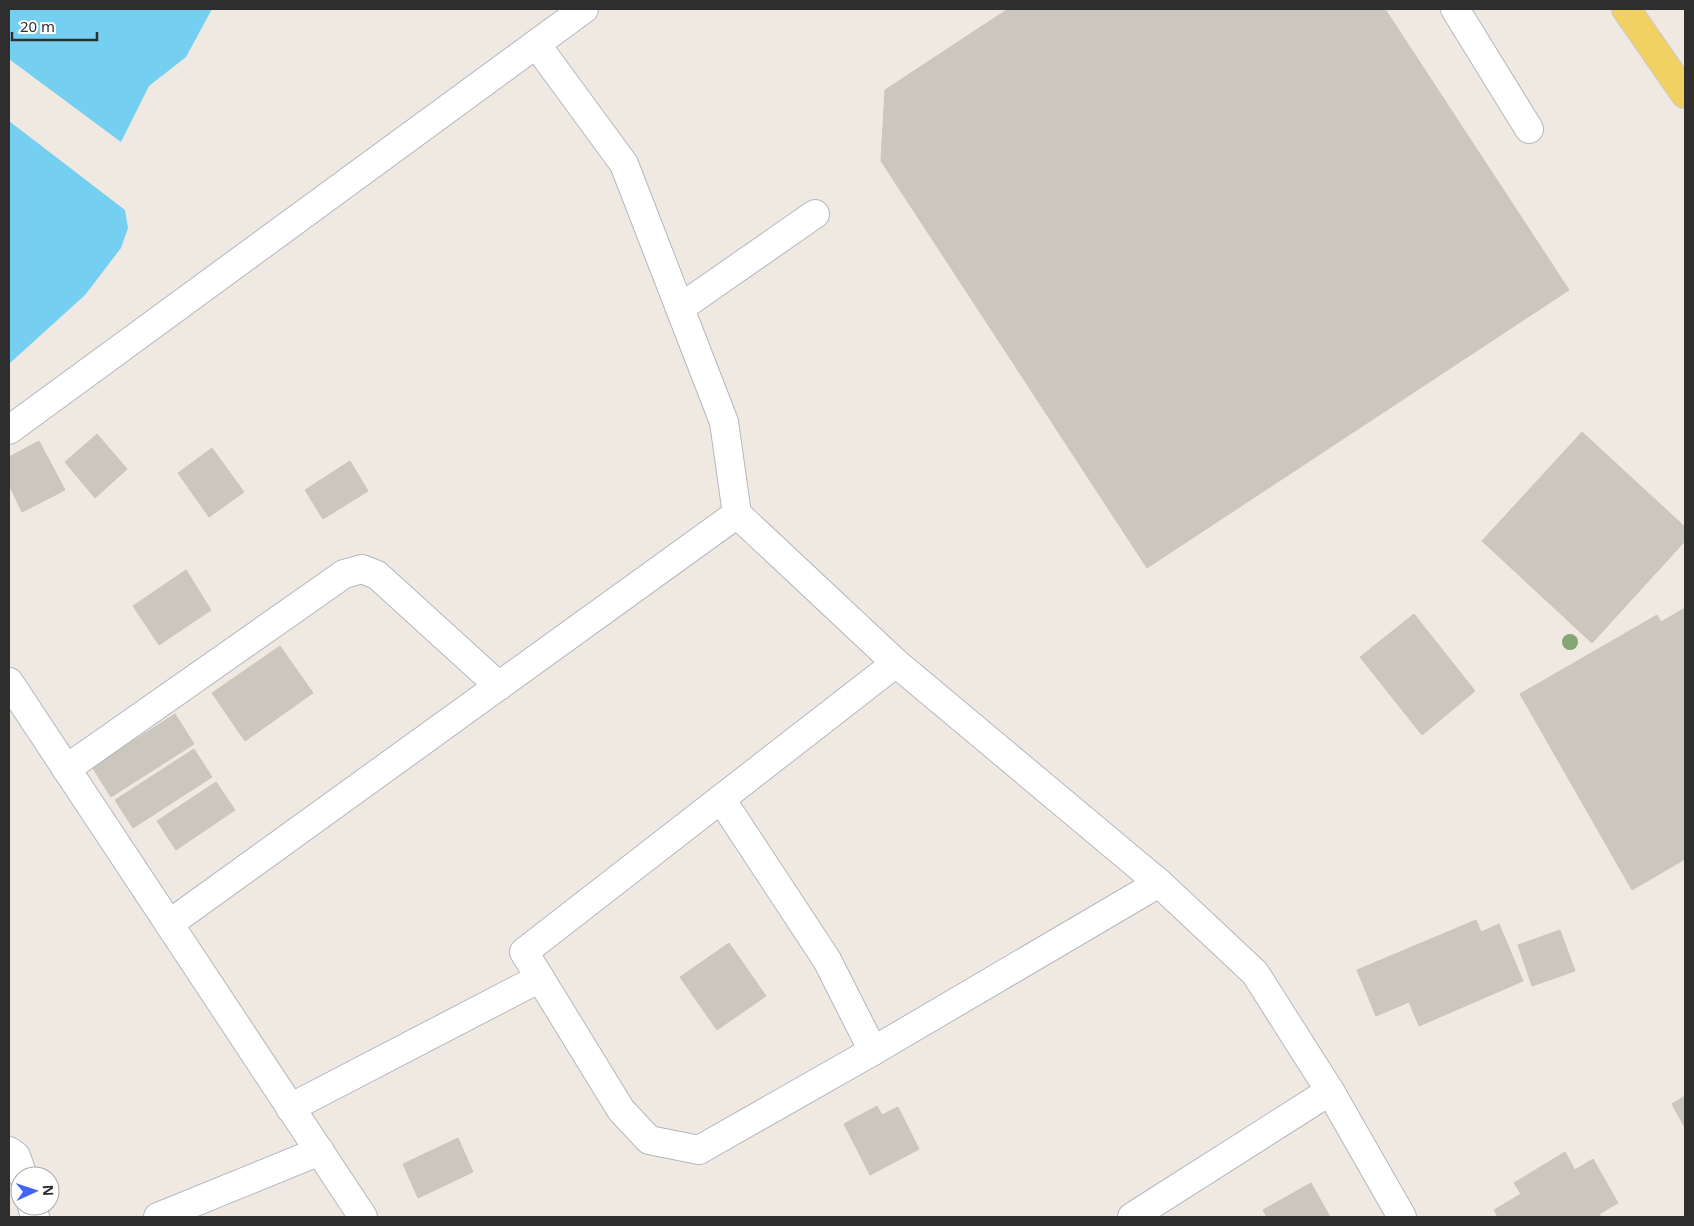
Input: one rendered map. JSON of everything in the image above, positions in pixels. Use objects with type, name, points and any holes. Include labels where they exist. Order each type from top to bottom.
[{"type":"main road","points":[[1626,9],[1685,94]]},
{"type":"street","points":[[9,430],[584,9]]},
{"type":"street","points":[[1455,9],[1529,129]]},
{"type":"street","points":[[536,44],[624,164],[724,422],[738,514],[896,663],[1159,883],[1255,973],[1330,1090],[1402,1217]]},
{"type":"street","points":[[680,308],[815,214]]},
{"type":"street","points":[[169,924],[738,514]]},
{"type":"street","points":[[66,769],[344,574],[362,569],[377,575],[499,686]]},
{"type":"street","points":[[896,663],[524,952],[621,1110],[649,1140],[699,1150],[873,1051],[1159,883]]},
{"type":"street","points":[[9,682],[363,1217]]},
{"type":"street","points":[[721,799],[827,960],[873,1051]]},
{"type":"street","points":[[290,1108],[540,978]]},
{"type":"street","points":[[1132,1217],[1330,1090]]},
{"type":"street","points":[[9,1151],[16,1156],[20,1166]]},
{"type":"street","points":[[158,1217],[320,1151]]},
{"type":"water","points":[[9,9],[212,9],[186,57],[149,86],[121,142],[9,59]]},
{"type":"water","points":[[9,121],[125,210],[128,228],[121,248],[85,295],[9,364]]},
{"type":"building","points":[[1008,9],[1385,9],[1569,290],[1147,568],[881,161],[885,90]]},
{"type":"building","points":[[1582,432],[1685,527],[1685,541],[1592,643],[1482,541]]},
{"type":"building","points":[[97,434],[127,469],[95,498],[65,462]]},
{"type":"building","points":[[39,441],[65,490],[22,512],[9,485],[9,457]]},
{"type":"building","points":[[212,448],[244,492],[209,517],[178,473]]},
{"type":"building","points":[[350,461],[368,491],[323,519],[305,490]]},
{"type":"building","points":[[186,570],[211,610],[159,645],[133,606]]},
{"type":"building","points":[[1685,608],[1685,859],[1632,890],[1520,694],[1657,615],[1661,622]]},
{"type":"building","points":[[1414,614],[1475,691],[1422,735],[1360,657]]},
{"type":"building","points":[[280,646],[313,693],[245,741],[212,693]]},
{"type":"building","points":[[175,714],[194,744],[111,797],[92,767]]},
{"type":"building","points":[[194,749],[212,777],[133,828],[115,800]]},
{"type":"building","points":[[216,782],[235,810],[176,850],[157,821]]},
{"type":"building","points":[[1476,920],[1481,932],[1499,924],[1523,981],[1419,1026],[1409,1002],[1376,1016],[1357,970]]},
{"type":"building","points":[[1560,930],[1575,971],[1532,986],[1518,945]]},
{"type":"building","points":[[729,943],[766,996],[717,1030],[680,977]]},
{"type":"building","points":[[1685,1096],[1685,1128],[1672,1104]]},
{"type":"building","points":[[877,1106],[882,1115],[898,1107],[919,1149],[870,1175],[844,1124]]},
{"type":"building","points":[[458,1138],[473,1172],[418,1198],[403,1164]]},
{"type":"building","points":[[1565,1152],[1575,1170],[1593,1159],[1618,1203],[1599,1214],[1601,1217],[1498,1217],[1494,1210],[1521,1194],[1514,1183]]},
{"type":"building","points":[[1311,1183],[1330,1217],[1267,1217],[1263,1210]]}]
